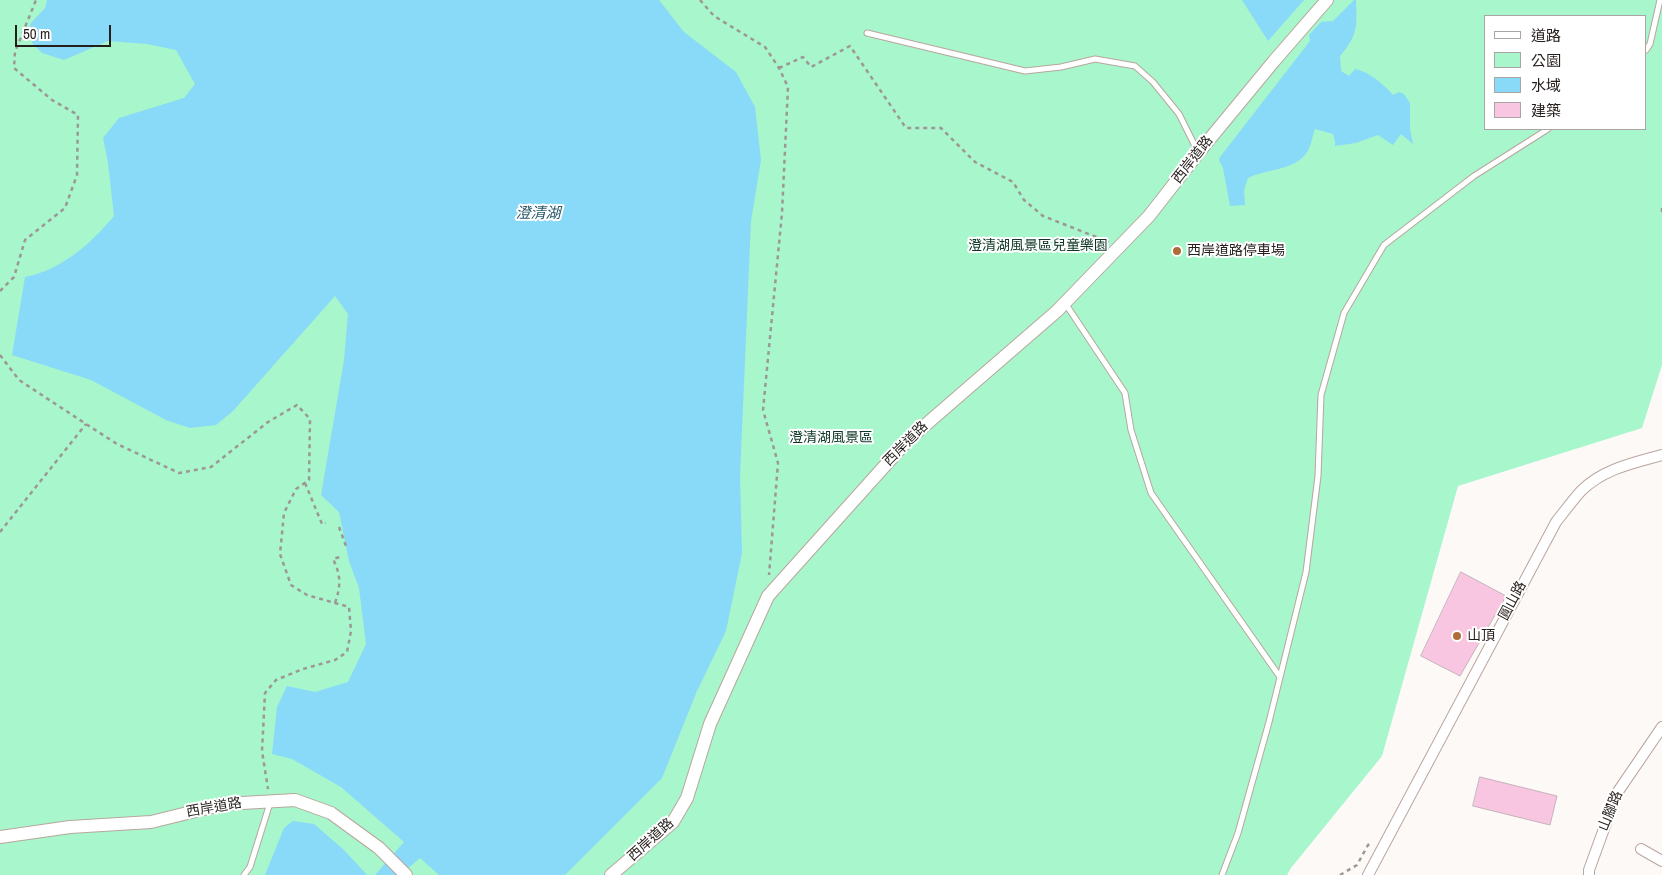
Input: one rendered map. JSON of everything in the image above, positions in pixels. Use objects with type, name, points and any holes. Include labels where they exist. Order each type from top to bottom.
[{"type":"street","name":"西岸道路","points":[[612,875],[673,822],[687,798],[710,724],[768,596],[908,440],[1065,302],[1149,216],[1198,152],[1327,0]]},
{"type":"street","name":"圓山路","points":[[1368,875],[1556,522],[1581,491],[1602,475],[1625,465],[1662,455]]},
{"type":"street","name":"山腳路","points":[[1590,875],[1589,870],[1617,793],[1662,727]]},
{"type":"street","name":"西岸道路","points":[[0,837],[70,827],[151,822],[224,804],[295,800],[331,813],[379,848],[406,875]]},
{"type":"street","points":[[1641,849],[1662,860]]},
{"type":"lane","points":[[1647,48],[1650,44],[1660,0]]},
{"type":"lane","points":[[868,33],[1025,71],[1061,67],[1095,59],[1135,66],[1153,82],[1179,114],[1198,152]]},
{"type":"lane","points":[[1222,875],[1238,833],[1306,572],[1318,476],[1322,395],[1344,313],[1384,245],[1474,176],[1546,130]]},
{"type":"lane","points":[[1065,302],[1125,393],[1131,430],[1151,493],[1280,677]]},
{"type":"lane","points":[[244,875],[250,867],[270,800]]},
{"type":"path","points":[[0,291],[14,277],[24,240],[65,208],[77,174],[78,115],[52,100],[14,68],[15,52],[36,0]]},
{"type":"path","points":[[700,0],[714,16],[766,47],[788,87],[783,203],[763,410],[778,463],[769,578]]},
{"type":"path","points":[[779,68],[803,57],[811,67],[850,46],[906,128],[941,128],[976,162],[1013,182],[1024,200],[1043,216],[1120,246]]},
{"type":"path","points":[[0,355],[19,380],[117,444],[179,473],[211,467],[268,422],[297,405],[310,419],[309,480],[296,489],[284,513],[280,554],[292,586],[307,595],[349,606],[351,632],[347,652],[334,660],[303,669],[276,680],[265,693],[262,752],[270,800]]},
{"type":"path","points":[[0,532],[86,424]]},
{"type":"path","points":[[305,483],[322,524],[326,523]]},
{"type":"path","points":[[339,527],[346,546]]},
{"type":"path","points":[[335,603],[338,595],[340,573],[333,560],[340,557]]},
{"type":"path","points":[[1340,875],[1357,865],[1368,845],[1387,838]]},
{"type":"green space","name":"澄清湖風景區","points":[[0,0],[1662,0],[1662,365],[1642,428],[1458,486],[1382,756],[1287,875],[0,875]]},
{"type":"water","name":"澄清湖","points":[[47,0],[659,0],[684,32],[736,72],[755,107],[761,160],[751,221],[740,476],[742,553],[726,631],[697,691],[662,778],[565,875],[439,875],[420,858],[400,875],[375,875],[404,842],[341,787],[292,759],[272,754],[277,707],[287,686],[315,692],[348,682],[366,644],[359,588],[349,561],[339,512],[321,495],[344,360],[348,314],[335,296],[233,411],[216,425],[190,428],[166,420],[91,380],[12,355],[25,277],[38,274],[63,262],[85,246],[114,216],[103,138],[119,118],[184,98],[195,84],[176,50],[147,44],[108,41],[64,60],[42,53],[32,43],[30,24],[45,8]]},
{"type":"water","points":[[1242,0],[1304,0],[1268,41]]},
{"type":"water","points":[[1356,0],[1355,30],[1350,42],[1340,56],[1341,71],[1349,76],[1355,69],[1361,71],[1376,79],[1393,95],[1399,92],[1404,94],[1410,103],[1410,129],[1413,144],[1401,134],[1393,145],[1378,135],[1356,143],[1335,146],[1333,134],[1315,129],[1309,149],[1305,155],[1286,167],[1248,178],[1244,190],[1245,205],[1230,206],[1223,168],[1219,160],[1220,157],[1310,41],[1309,35],[1321,22],[1333,21]]},
{"type":"water","points":[[293,821],[314,824],[344,850],[367,875],[265,875],[284,828]]},
{"type":"building","name":"山頂","points":[[1461,572],[1506,596],[1460,676],[1421,656]]},
{"type":"building","points":[[1480,777],[1557,796],[1550,825],[1473,806]]},
{"type":"place","name":"西岸道路停車場","points":[[1177,251]]},
{"type":"place","name":"山頂","points":[[1457,636]]},
{"type":"park label","name":"澄清湖風景區兒童樂園","points":[[1038,246]]}]
